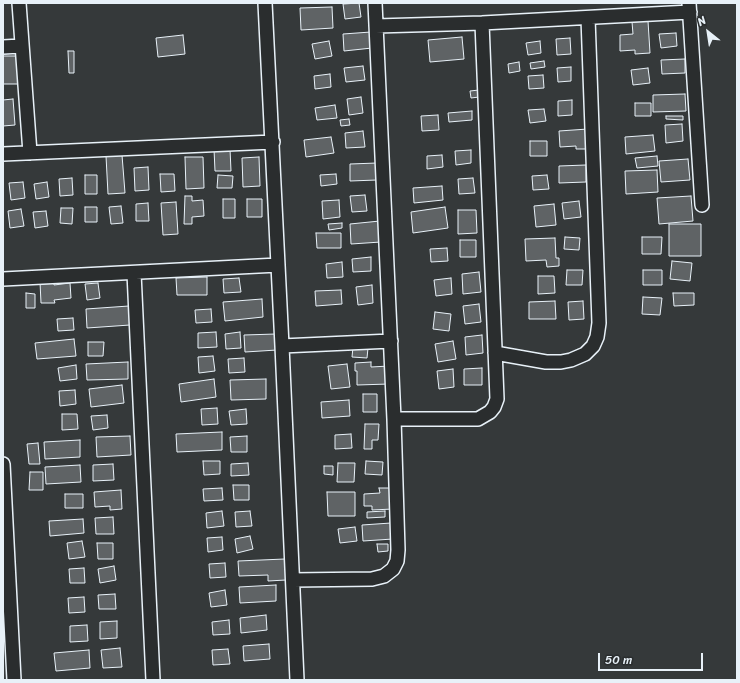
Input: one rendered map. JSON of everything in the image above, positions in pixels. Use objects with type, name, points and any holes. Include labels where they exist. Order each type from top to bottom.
[{"type":"street","points":[[19,3],[30,153]]},
{"type":"street","points":[[265,3],[273,142],[297,680]]},
{"type":"street","points":[[293,580],[372,579],[384,576],[393,569],[397,561],[398,550],[391,341],[375,3]]},
{"type":"street","points":[[376,26],[588,18],[689,8],[702,205]]},
{"type":"street","points":[[495,353],[546,362],[561,362],[579,358],[585,354],[597,337],[599,323],[588,18]]},
{"type":"street","points":[[394,419],[478,419],[494,407],[497,399],[482,23]]},
{"type":"street","points":[[3,47],[21,46]]},
{"type":"street","points":[[3,154],[273,142]]},
{"type":"street","points":[[3,279],[278,265]]},
{"type":"street","points":[[134,273],[153,680]]},
{"type":"street","points":[[282,346],[391,341]]},
{"type":"street","points":[[3,464],[14,680]]},
{"type":"building","points":[[359,3],[361,17],[345,19],[343,4]]},
{"type":"building","points":[[332,7],[333,28],[301,30],[300,8]]},
{"type":"building","points":[[648,21],[650,53],[635,54],[635,50],[620,51],[620,35],[633,34],[632,22]]},
{"type":"building","points":[[371,32],[372,48],[344,51],[343,34]]},
{"type":"building","points":[[676,33],[677,46],[661,48],[659,34]]},
{"type":"building","points":[[183,35],[185,54],[158,57],[156,38]]},
{"type":"building","points":[[462,37],[464,59],[430,62],[428,40]]},
{"type":"building","points":[[570,38],[571,54],[557,55],[556,39]]},
{"type":"building","points":[[329,41],[332,56],[315,59],[312,44]]},
{"type":"building","points":[[540,41],[541,53],[528,55],[526,43]]},
{"type":"building","points":[[68,51],[74,51],[74,73],[69,73]]},
{"type":"building","points":[[3,56],[19,56],[19,84],[3,84]]},
{"type":"building","points":[[685,59],[685,73],[662,74],[661,60]]},
{"type":"building","points":[[544,61],[545,67],[531,69],[530,63]]},
{"type":"building","points":[[519,62],[520,71],[509,73],[508,64]]},
{"type":"building","points":[[363,66],[365,80],[346,82],[344,68]]},
{"type":"building","points":[[571,67],[571,81],[558,82],[557,68]]},
{"type":"building","points":[[648,68],[650,83],[633,85],[631,70]]},
{"type":"building","points":[[330,74],[331,87],[315,89],[314,76]]},
{"type":"building","points":[[543,75],[544,88],[529,89],[528,76]]},
{"type":"building","points":[[479,90],[479,97],[471,98],[470,91]]},
{"type":"building","points":[[685,94],[686,111],[653,112],[653,95]]},
{"type":"building","points":[[361,97],[363,113],[349,115],[347,99]]},
{"type":"building","points":[[13,99],[15,125],[3,126],[3,100]]},
{"type":"building","points":[[572,100],[572,115],[558,116],[558,101]]},
{"type":"building","points":[[635,103],[651,103],[651,116],[635,116]]},
{"type":"building","points":[[335,105],[337,118],[317,120],[315,108]]},
{"type":"building","points":[[544,109],[546,121],[530,123],[528,110]]},
{"type":"building","points":[[472,111],[472,120],[449,122],[448,113]]},
{"type":"building","points":[[438,115],[439,130],[422,131],[421,116]]},
{"type":"building","points":[[666,116],[683,116],[683,120],[666,119]]},
{"type":"building","points":[[349,119],[350,125],[341,126],[340,120]]},
{"type":"building","points":[[682,124],[683,141],[666,143],[665,125]]},
{"type":"building","points":[[588,129],[590,149],[576,149],[576,146],[560,147],[559,131]]},
{"type":"building","points":[[363,131],[365,147],[346,148],[345,133]]},
{"type":"building","points":[[653,135],[655,151],[626,154],[625,137]]},
{"type":"building","points":[[331,137],[334,153],[306,157],[304,140]]},
{"type":"building","points":[[530,141],[547,141],[547,156],[530,156]]},
{"type":"building","points":[[214,149],[230,149],[231,171],[215,171]]},
{"type":"building","points":[[471,150],[471,163],[456,165],[455,151]]},
{"type":"building","points":[[122,155],[125,193],[108,194],[106,156]]},
{"type":"building","points":[[442,155],[443,167],[427,169],[427,156]]},
{"type":"building","points":[[657,156],[658,166],[637,168],[635,158]]},
{"type":"building","points":[[185,157],[203,157],[204,188],[186,189]]},
{"type":"building","points":[[259,157],[260,186],[243,187],[242,158]]},
{"type":"building","points":[[688,159],[690,180],[661,182],[659,161]]},
{"type":"building","points":[[377,163],[377,180],[350,181],[350,164]]},
{"type":"building","points":[[586,165],[586,182],[559,183],[559,166]]},
{"type":"building","points":[[148,167],[149,190],[135,191],[134,168]]},
{"type":"building","points":[[657,170],[658,192],[626,194],[625,171]]},
{"type":"building","points":[[160,174],[174,174],[175,191],[161,192]]},
{"type":"building","points":[[336,174],[337,184],[321,186],[320,175]]},
{"type":"building","points":[[85,175],[97,175],[97,194],[85,194]]},
{"type":"building","points":[[218,175],[233,176],[232,188],[217,188]]},
{"type":"building","points":[[547,175],[549,189],[533,190],[532,176]]},
{"type":"building","points":[[72,178],[73,195],[60,196],[59,179]]},
{"type":"building","points":[[473,178],[475,193],[459,194],[458,179]]},
{"type":"building","points":[[23,182],[25,198],[11,200],[9,183]]},
{"type":"building","points":[[47,182],[49,197],[36,199],[34,184]]},
{"type":"building","points":[[442,186],[443,200],[414,203],[413,188]]},
{"type":"building","points":[[365,195],[367,211],[352,212],[350,196]]},
{"type":"building","points":[[185,196],[192,196],[192,201],[203,200],[204,216],[192,217],[192,224],[184,224]]},
{"type":"building","points":[[691,196],[693,221],[659,224],[657,198]]},
{"type":"building","points":[[223,199],[235,199],[235,218],[223,218]]},
{"type":"building","points":[[247,199],[262,199],[262,217],[247,217]]},
{"type":"building","points":[[339,200],[340,217],[323,219],[322,201]]},
{"type":"building","points":[[579,201],[581,217],[564,219],[562,203]]},
{"type":"building","points":[[176,202],[178,234],[163,235],[161,203]]},
{"type":"building","points":[[148,203],[149,221],[136,221],[136,204]]},
{"type":"building","points":[[554,204],[556,225],[536,227],[534,206]]},
{"type":"building","points":[[121,206],[123,223],[111,224],[109,207]]},
{"type":"building","points":[[85,207],[97,207],[97,222],[85,222]]},
{"type":"building","points":[[445,207],[448,228],[413,233],[411,212]]},
{"type":"building","points":[[61,208],[73,208],[72,224],[60,223]]},
{"type":"building","points":[[21,209],[24,226],[10,228],[8,211]]},
{"type":"building","points":[[458,210],[476,210],[477,233],[458,234]]},
{"type":"building","points":[[46,211],[48,226],[35,228],[33,212]]},
{"type":"building","points":[[380,221],[381,242],[351,244],[350,224]]},
{"type":"building","points":[[342,223],[342,228],[329,230],[328,224]]},
{"type":"building","points":[[669,224],[701,224],[701,256],[669,256]]},
{"type":"building","points":[[316,233],[341,233],[341,248],[317,248]]},
{"type":"building","points":[[565,237],[580,238],[579,250],[564,249]]},
{"type":"building","points":[[642,237],[662,237],[661,254],[642,254]]},
{"type":"building","points":[[555,238],[556,258],[559,258],[559,266],[547,267],[546,260],[526,261],[525,239]]},
{"type":"building","points":[[460,240],[476,240],[476,257],[460,257]]},
{"type":"building","points":[[447,248],[448,261],[431,262],[430,249]]},
{"type":"building","points":[[371,257],[371,271],[353,272],[352,259]]},
{"type":"building","points":[[672,261],[692,263],[690,281],[670,279]]},
{"type":"building","points":[[342,262],[343,277],[327,278],[326,264]]},
{"type":"building","points":[[567,270],[583,270],[582,285],[566,285]]},
{"type":"building","points":[[643,270],[662,270],[662,285],[643,285]]},
{"type":"building","points":[[479,272],[481,292],[463,294],[462,274]]},
{"type":"building","points":[[538,276],[554,276],[555,293],[538,294]]},
{"type":"building","points":[[207,277],[207,295],[177,295],[176,278]]},
{"type":"building","points":[[239,278],[241,292],[224,293],[223,279]]},
{"type":"building","points":[[451,278],[452,294],[436,296],[434,280]]},
{"type":"building","points":[[54,281],[54,285],[70,283],[71,298],[54,300],[55,303],[41,303],[40,282]]},
{"type":"building","points":[[98,283],[100,298],[87,300],[85,284]]},
{"type":"building","points":[[372,285],[373,303],[358,305],[356,287]]},
{"type":"building","points":[[341,290],[342,304],[316,306],[315,291]]},
{"type":"building","points":[[26,293],[35,294],[35,308],[26,308]]},
{"type":"building","points":[[673,293],[694,293],[694,305],[674,306]]},
{"type":"building","points":[[643,297],[662,298],[660,315],[642,314]]},
{"type":"building","points":[[262,299],[263,317],[225,321],[223,302]]},
{"type":"building","points":[[555,301],[556,319],[529,319],[529,302]]},
{"type":"building","points":[[583,301],[584,319],[569,320],[568,302]]},
{"type":"building","points":[[479,304],[481,322],[465,324],[463,306]]},
{"type":"building","points":[[129,306],[130,325],[87,328],[86,309]]},
{"type":"building","points":[[211,309],[212,322],[196,323],[195,310]]},
{"type":"building","points":[[435,312],[451,314],[449,331],[433,329]]},
{"type":"building","points":[[73,318],[74,330],[58,331],[57,319]]},
{"type":"building","points":[[216,332],[217,347],[198,348],[198,333]]},
{"type":"building","points":[[240,332],[241,348],[226,349],[225,334]]},
{"type":"building","points":[[276,334],[277,350],[245,352],[244,335]]},
{"type":"building","points":[[482,335],[483,353],[466,355],[465,337]]},
{"type":"building","points":[[74,339],[76,356],[37,359],[35,343]]},
{"type":"building","points":[[453,341],[456,359],[438,362],[435,344]]},
{"type":"building","points":[[88,342],[104,342],[103,356],[88,356]]},
{"type":"building","points":[[353,347],[368,348],[367,358],[352,357]]},
{"type":"building","points":[[213,356],[215,371],[199,373],[198,357]]},
{"type":"building","points":[[244,358],[245,372],[229,373],[228,359]]},
{"type":"building","points":[[128,362],[128,379],[87,380],[86,364]]},
{"type":"building","points":[[371,362],[371,367],[389,366],[389,384],[357,385],[357,371],[355,371],[355,363]]},
{"type":"building","points":[[347,364],[350,387],[331,389],[328,366]]},
{"type":"building","points":[[76,365],[77,379],[60,381],[58,368]]},
{"type":"building","points":[[482,368],[482,385],[464,385],[464,369]]},
{"type":"building","points":[[453,369],[454,387],[439,389],[437,371]]},
{"type":"building","points":[[214,379],[216,397],[181,402],[179,384]]},
{"type":"building","points":[[266,379],[266,399],[231,400],[230,380]]},
{"type":"building","points":[[122,385],[124,403],[91,407],[89,389]]},
{"type":"building","points":[[75,390],[76,404],[60,406],[59,391]]},
{"type":"building","points":[[363,394],[377,394],[377,412],[363,412]]},
{"type":"building","points":[[349,400],[350,416],[322,418],[321,402]]},
{"type":"building","points":[[217,408],[218,424],[202,425],[201,409]]},
{"type":"building","points":[[246,409],[247,424],[231,425],[229,411]]},
{"type":"building","points":[[62,414],[77,414],[78,429],[62,430]]},
{"type":"building","points":[[107,415],[108,428],[93,430],[91,416]]},
{"type":"building","points":[[365,424],[379,424],[378,440],[372,440],[372,449],[364,449]]},
{"type":"building","points":[[222,432],[222,450],[177,452],[176,434]]},
{"type":"building","points":[[351,434],[352,448],[335,449],[335,435]]},
{"type":"building","points":[[130,436],[131,455],[97,457],[96,437]]},
{"type":"building","points":[[247,436],[247,452],[231,452],[230,437]]},
{"type":"building","points":[[80,440],[80,457],[45,459],[44,442]]},
{"type":"building","points":[[38,443],[40,464],[29,464],[27,444]]},
{"type":"building","points":[[203,461],[220,461],[220,474],[204,475]]},
{"type":"building","points":[[366,461],[383,462],[382,475],[365,474]]},
{"type":"building","points":[[248,463],[249,475],[231,476],[231,464]]},
{"type":"building","points":[[338,463],[355,463],[354,482],[337,482]]},
{"type":"building","points":[[113,464],[114,480],[93,481],[93,465]]},
{"type":"building","points":[[80,465],[81,482],[46,484],[45,467]]},
{"type":"building","points":[[324,466],[333,466],[333,475],[324,474]]},
{"type":"building","points":[[30,472],[43,472],[43,490],[29,490]]},
{"type":"building","points":[[233,485],[249,485],[249,500],[234,500]]},
{"type":"building","points":[[222,488],[223,500],[204,501],[203,489]]},
{"type":"building","points":[[379,488],[392,488],[393,509],[372,510],[372,506],[364,506],[364,494],[380,493]]},
{"type":"building","points":[[121,490],[122,509],[110,510],[110,506],[95,507],[94,492]]},
{"type":"building","points":[[327,492],[355,492],[355,516],[328,516]]},
{"type":"building","points":[[65,494],[83,494],[83,508],[65,508]]},
{"type":"building","points":[[222,511],[224,526],[207,528],[206,513]]},
{"type":"building","points":[[250,511],[252,526],[236,527],[235,512]]},
{"type":"building","points":[[385,511],[385,517],[367,518],[367,512]]},
{"type":"building","points":[[113,517],[114,534],[96,534],[95,518]]},
{"type":"building","points":[[83,519],[84,533],[50,536],[49,521]]},
{"type":"building","points":[[391,523],[393,539],[363,541],[362,525]]},
{"type":"building","points":[[355,527],[357,541],[340,543],[338,529]]},
{"type":"building","points":[[250,536],[253,549],[237,553],[235,539]]},
{"type":"building","points":[[222,537],[223,550],[208,552],[207,538]]},
{"type":"building","points":[[82,541],[85,557],[69,559],[67,543]]},
{"type":"building","points":[[97,543],[113,543],[113,559],[98,559]]},
{"type":"building","points":[[377,544],[388,544],[388,551],[378,552]]},
{"type":"building","points":[[285,559],[286,580],[268,581],[268,575],[239,576],[238,561]]},
{"type":"building","points":[[225,563],[226,577],[210,578],[209,564]]},
{"type":"building","points":[[114,566],[116,580],[100,583],[98,569]]},
{"type":"building","points":[[84,568],[85,583],[70,583],[69,569]]},
{"type":"building","points":[[276,585],[276,601],[240,603],[239,587]]},
{"type":"building","points":[[225,590],[227,605],[211,607],[209,593]]},
{"type":"building","points":[[115,594],[116,609],[99,609],[98,595]]},
{"type":"building","points":[[84,597],[85,612],[69,613],[68,598]]},
{"type":"building","points":[[266,615],[267,630],[241,633],[240,618]]},
{"type":"building","points":[[229,620],[230,634],[213,635],[212,622]]},
{"type":"building","points":[[117,621],[117,638],[100,639],[100,622]]},
{"type":"building","points":[[87,625],[88,641],[70,642],[70,626]]},
{"type":"building","points":[[269,644],[270,659],[244,661],[243,646]]},
{"type":"building","points":[[120,648],[122,667],[103,668],[101,650]]},
{"type":"building","points":[[228,649],[230,664],[213,665],[212,650]]},
{"type":"building","points":[[89,650],[90,668],[56,671],[54,653]]}]
